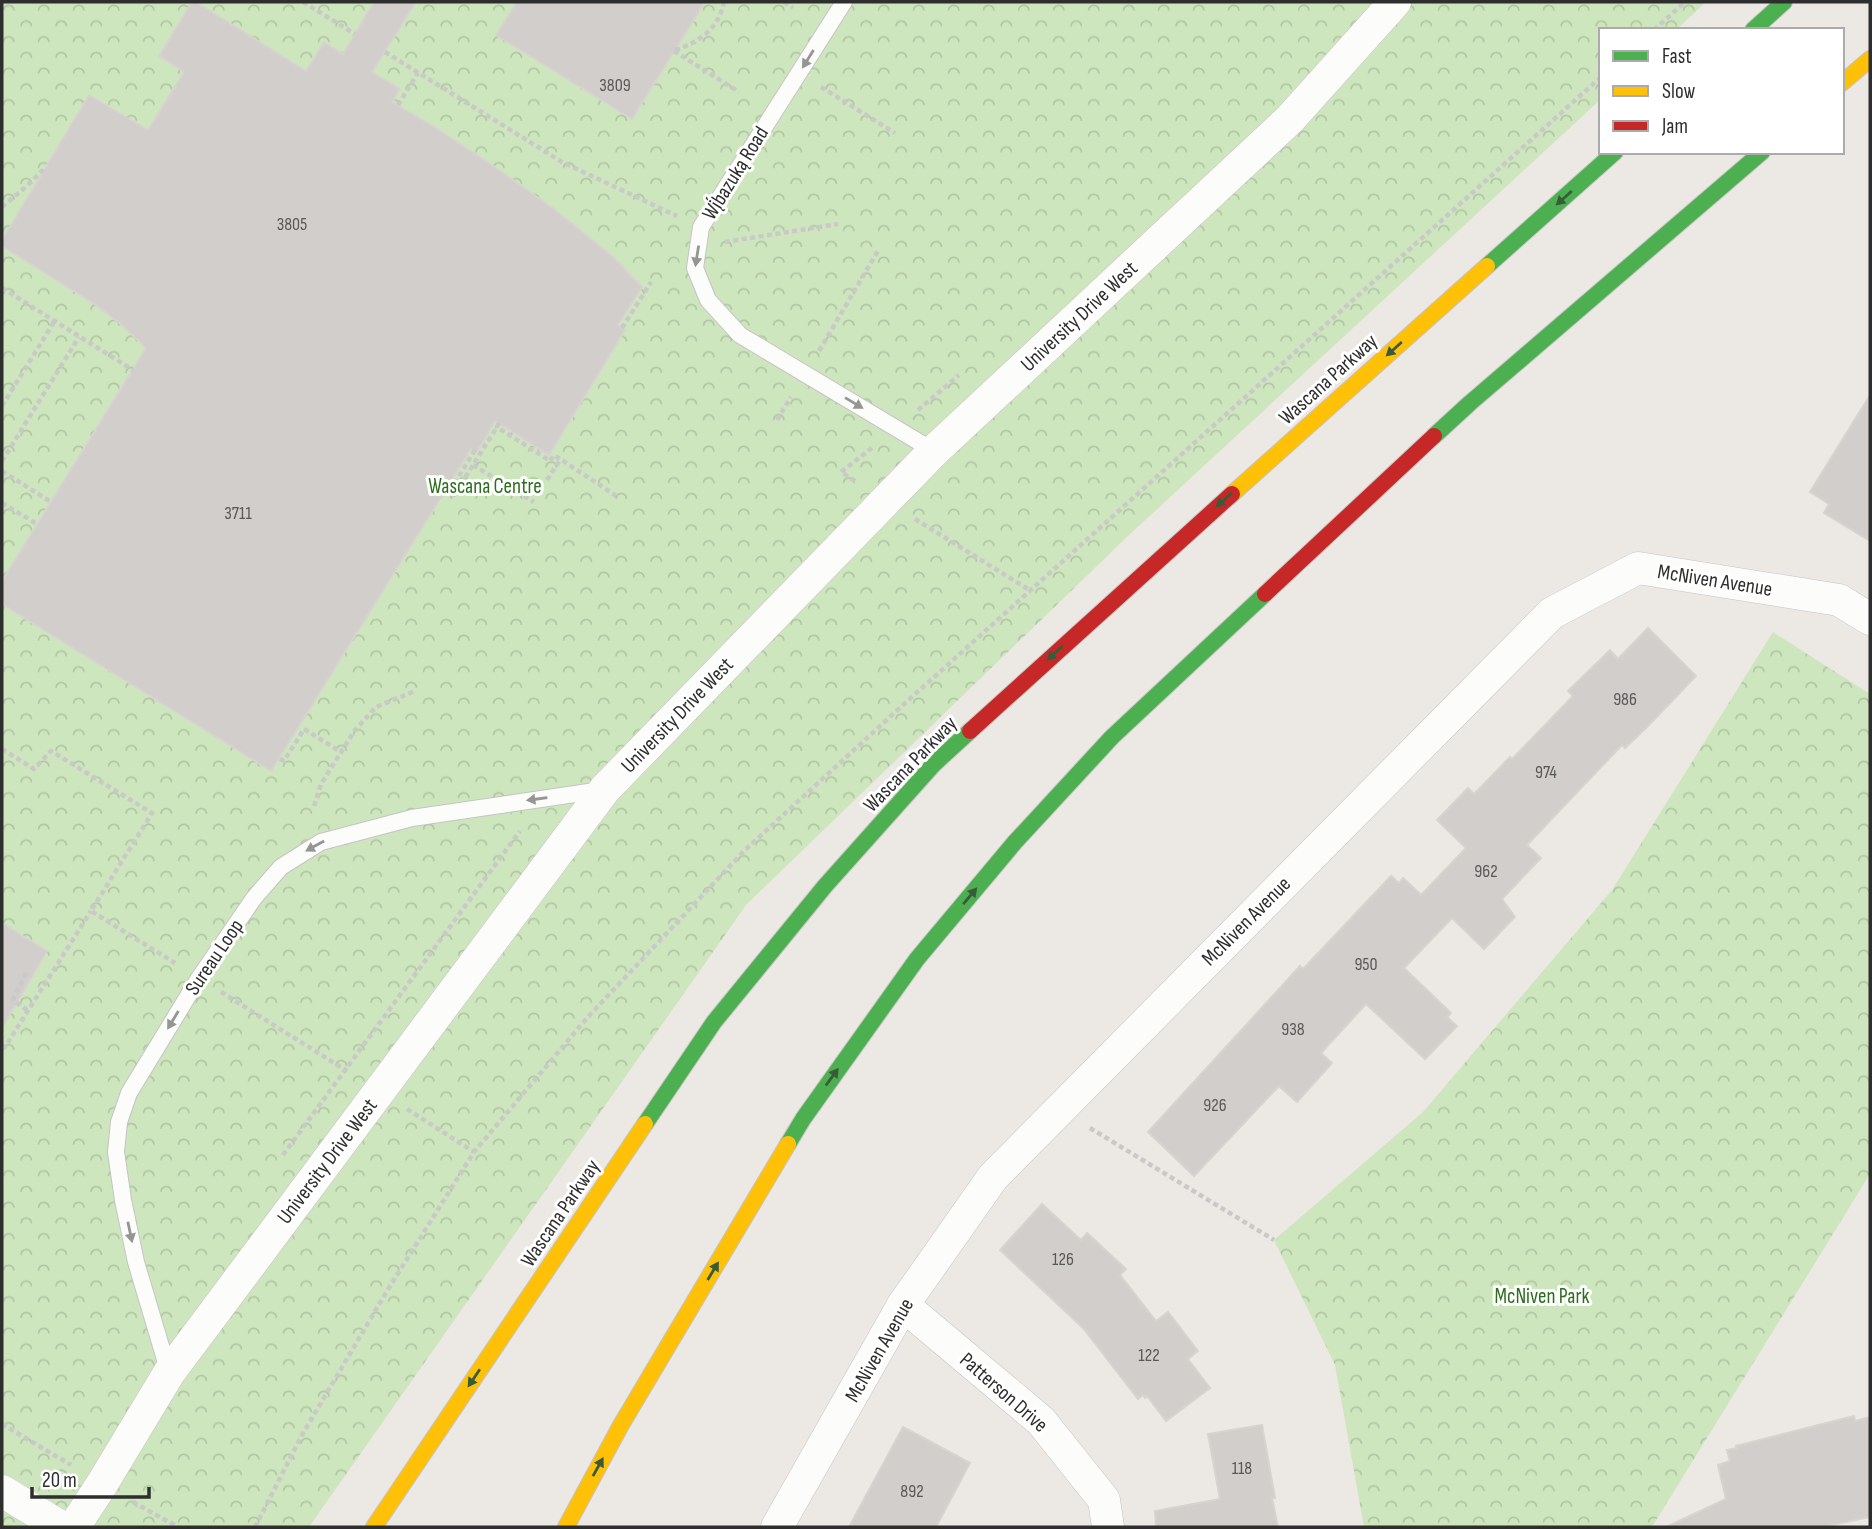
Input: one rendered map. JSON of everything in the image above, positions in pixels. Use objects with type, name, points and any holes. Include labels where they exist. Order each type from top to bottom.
[{"type":"main road","points":[[1755,28],[1784,2]]},
{"type":"main road","points":[[1844,81],[1870,59]]},
{"type":"main road","name":"Wascana Parkway","points":[[374,1527],[714,1022],[825,886],[934,764],[1103,609],[1613,154]]},
{"type":"main road","points":[[566,1527],[621,1425],[803,1119],[917,959],[1015,842],[1112,737],[1470,403],[1760,154]]},
{"type":"street","name":"University Drive West","points":[[74,1527],[169,1373],[605,789],[934,451],[1290,119],[1395,2]]},
{"type":"street","name":"McNiven Avenue","points":[[777,1527],[903,1305],[993,1177],[1552,613],[1638,568],[1839,600],[1870,619]]},
{"type":"street","name":"Patterson Drive","points":[[903,1305],[1041,1421],[1104,1500],[1108,1527]]},
{"type":"street","points":[[2,1491],[61,1527]]},
{"type":"lane","name":"Wį́bazuką Road","points":[[844,2],[701,227],[695,268],[708,300],[740,335],[934,451]]},
{"type":"lane","name":"Sureau Loop","points":[[169,1373],[136,1262],[123,1200],[116,1152],[119,1122],[129,1093],[199,978],[254,898],[281,867],[321,842],[412,818],[605,789]]},
{"type":"path","points":[[303,2],[355,34]]},
{"type":"path","points":[[724,2],[722,13],[710,32],[691,45],[674,51],[739,92]]},
{"type":"path","points":[[784,2],[793,8]]},
{"type":"path","points":[[1656,28],[1685,2]]},
{"type":"path","points":[[385,52],[562,162],[701,227],[724,242],[838,224]]},
{"type":"path","points":[[398,105],[418,73]]},
{"type":"path","points":[[799,73],[895,133]]},
{"type":"path","points":[[2,207],[46,167]]},
{"type":"path","points":[[777,420],[879,249]]},
{"type":"path","points":[[622,328],[651,282]]},
{"type":"path","points":[[2,288],[133,370]]},
{"type":"path","points":[[2,405],[54,322]]},
{"type":"path","points":[[2,461],[79,337]]},
{"type":"path","points":[[475,450],[449,492],[454,495],[498,425],[550,461],[554,455],[618,496]]},
{"type":"path","points":[[547,480],[560,460]]},
{"type":"path","points":[[473,465],[534,502]]},
{"type":"path","points":[[2,471],[51,502]]},
{"type":"path","points":[[841,472],[1031,591]]},
{"type":"path","points":[[2,503],[37,524]]},
{"type":"path","points":[[314,806],[321,784],[355,730],[376,707],[415,691]]},
{"type":"path","points":[[280,759],[284,761],[304,729],[341,751]]},
{"type":"path","points":[[279,1160],[544,798]]},
{"type":"path","points":[[2,1045],[5,1046],[91,911]]},
{"type":"path","points":[[26,973],[12,1000],[28,1011]]},
{"type":"path","points":[[1059,1110],[1274,1240]]},
{"type":"green space","name":"Wascana Centre","points":[[2,2],[1706,2],[1678,28],[1599,28],[1599,101],[1129,535],[746,905],[309,1527],[2,1527]]},
{"type":"green space","name":"McNiven Park","points":[[1773,632],[1870,694],[1870,1174],[1652,1527],[1364,1527],[1335,1365],[1274,1240],[1423,1112],[1612,890]]},
{"type":"building","points":[[192,2],[306,71],[324,42],[343,54],[374,2],[416,2],[372,72],[400,89],[392,102],[489,163],[554,209],[612,256],[642,287],[618,325],[625,330],[549,455],[495,421],[477,452],[471,449],[271,771],[2,604],[2,581],[146,348],[96,305],[2,246],[2,240],[89,95],[148,130],[184,72],[159,56]]},
{"type":"building","points":[[517,2],[705,2],[632,119],[496,35]]},
{"type":"building","points":[[1870,395],[1870,541],[1824,513],[1829,504],[1810,492]]},
{"type":"building","points":[[1648,628],[1696,676],[1625,748],[1622,745],[1527,845],[1541,858],[1502,899],[1515,917],[1484,949],[1452,918],[1404,968],[1451,1013],[1447,1017],[1457,1026],[1425,1059],[1366,1004],[1321,1053],[1332,1063],[1297,1102],[1279,1086],[1194,1176],[1148,1132],[1300,966],[1303,969],[1391,876],[1399,883],[1403,878],[1421,895],[1466,848],[1437,820],[1468,788],[1474,794],[1510,757],[1512,759],[1573,696],[1568,691],[1610,650],[1618,659]]},
{"type":"building","points":[[2,923],[47,951],[2,1028]]},
{"type":"building","points":[[1042,1204],[1081,1240],[1087,1233],[1126,1269],[1120,1275],[1156,1321],[1168,1312],[1198,1351],[1188,1359],[1210,1388],[1166,1421],[1147,1396],[1145,1398],[1143,1395],[1138,1399],[1083,1328],[1000,1250]]},
{"type":"building","points":[[1854,1416],[1855,1421],[1870,1417],[1870,1517],[1822,1527],[1666,1527],[1726,1499],[1718,1465],[1730,1461],[1727,1450]]},
{"type":"building","points":[[1262,1425],[1278,1527],[1156,1527],[1155,1511],[1220,1499],[1208,1434]]},
{"type":"building","points":[[903,1427],[970,1463],[936,1527],[849,1527]]},
{"type":"traffic: fast","points":[[1755,28],[1784,2]]},
{"type":"traffic: fast","points":[[1487,266],[1613,154]]},
{"type":"traffic: fast","points":[[1434,436],[1760,154]]},
{"type":"traffic: fast","points":[[788,1144],[917,959],[1015,842],[1112,737],[1265,594]]},
{"type":"traffic: fast","points":[[645,1124],[714,1022],[825,886],[934,764],[970,731]]},
{"type":"traffic: slow","points":[[1844,81],[1870,59]]},
{"type":"traffic: slow","points":[[1232,494],[1487,266]]},
{"type":"traffic: slow","points":[[374,1527],[645,1124]]},
{"type":"traffic: slow","points":[[566,1527],[621,1425],[788,1144]]},
{"type":"traffic: jam","points":[[1265,594],[1434,436]]},
{"type":"traffic: jam","points":[[970,731],[1232,494]]}]
